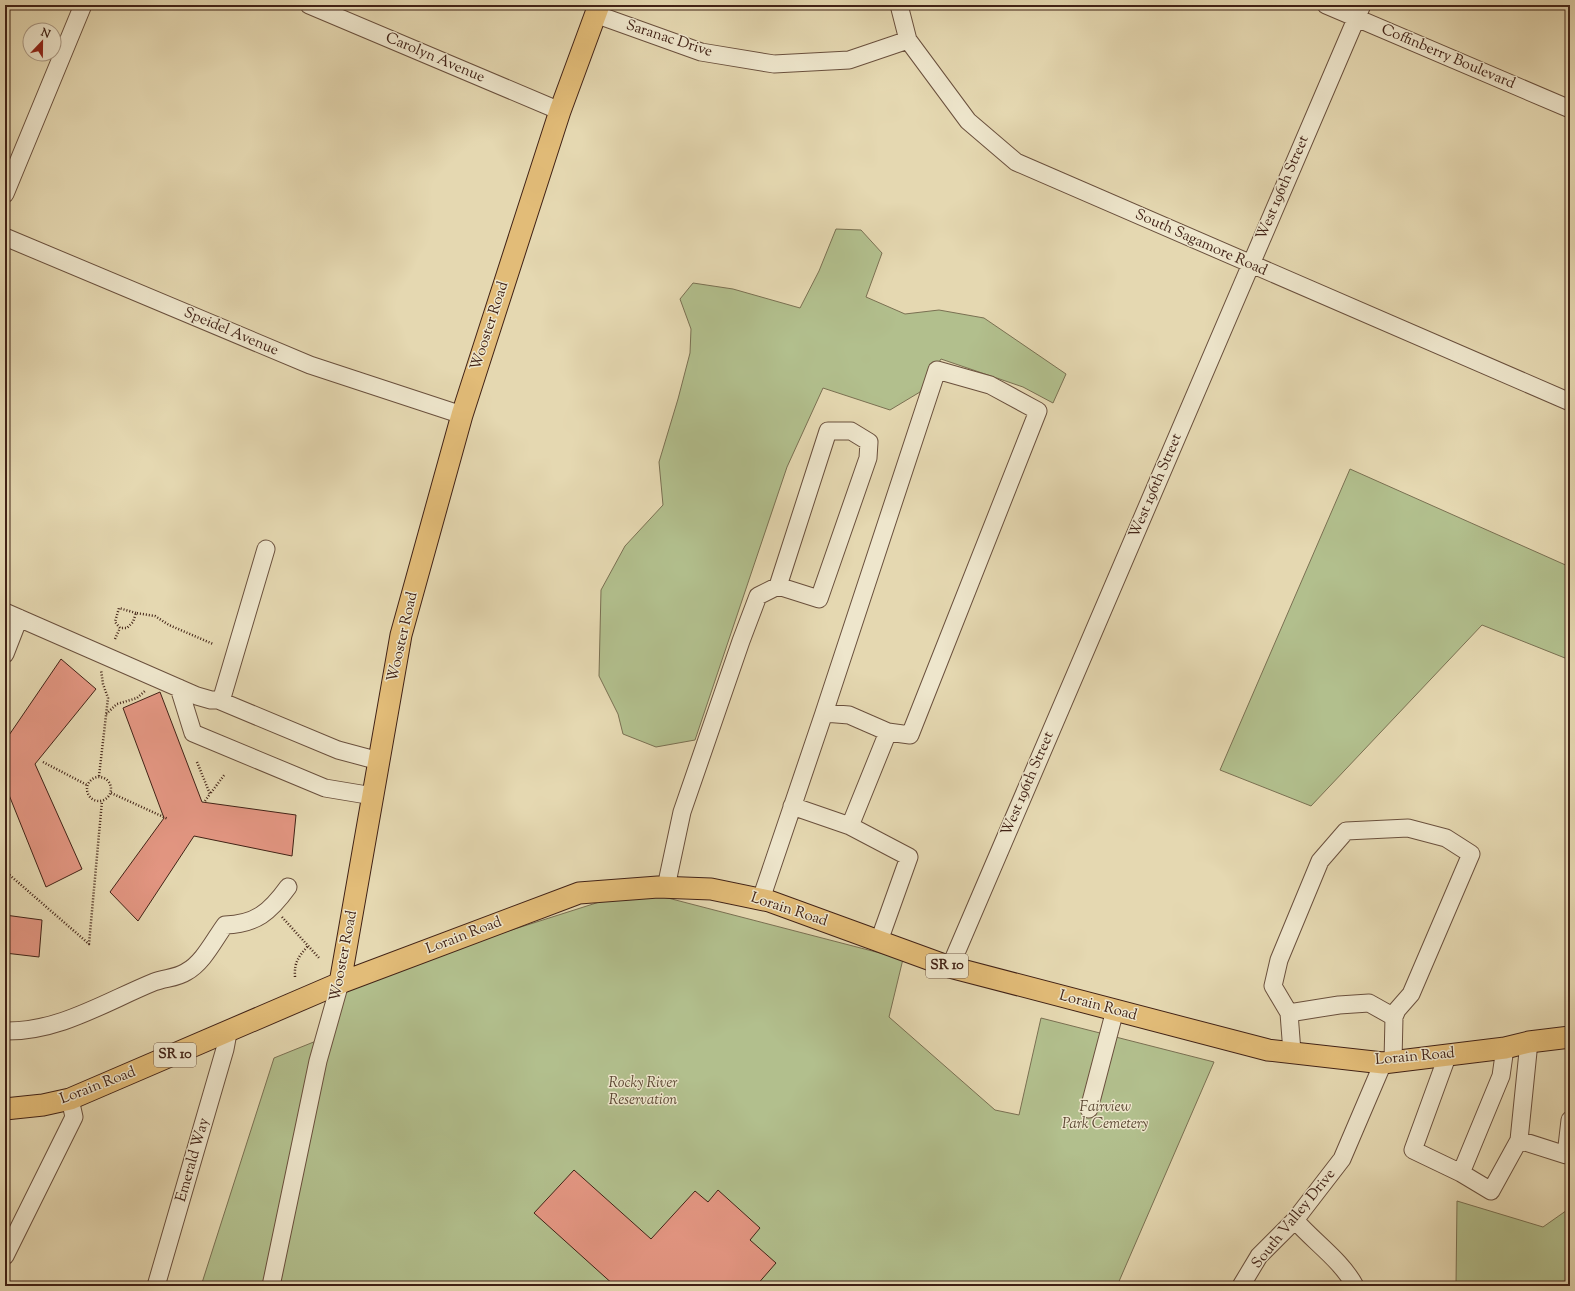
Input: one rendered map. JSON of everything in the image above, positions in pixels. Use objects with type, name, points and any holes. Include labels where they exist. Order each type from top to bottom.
[{"type":"main road","name":"Wooster Road","points":[[340,983],[401,635],[462,414],[560,110],[597,9]]},
{"type":"main road","name":"Lorain Road","points":[[5,1109],[43,1105],[70,1099],[228,1033],[340,983],[579,892],[666,887],[711,889],[761,899],[950,967],[1268,1050],[1388,1062],[1505,1048],[1529,1042],[1570,1037]]},
{"type":"street","points":[[5,194],[83,5]]},
{"type":"street","name":"Carolyn Avenue","points":[[309,5],[560,110]]},
{"type":"street","name":"South Sagamore Road","points":[[899,5],[908,40],[968,121],[1016,162],[1250,265],[1570,402]]},
{"type":"street","name":"Coffinberry Boulevard","points":[[1326,5],[1360,12],[1570,109]]},
{"type":"street","name":"Saranac Drive","points":[[597,9],[701,52],[774,64],[849,60],[908,40]]},
{"type":"street","name":"West 196th Street","points":[[950,967],[1250,265],[1360,12]]},
{"type":"street","name":"Speidel Avenue","points":[[5,237],[310,365],[462,414]]},
{"type":"street","points":[[761,899],[937,370],[990,385],[1038,411],[910,734],[888,732],[849,715],[824,713]]},
{"type":"street","points":[[666,887],[682,812],[758,596],[778,586],[819,599],[868,458],[869,442],[851,431],[828,430],[778,586]]},
{"type":"street","points":[[221,701],[266,549]]},
{"type":"street","points":[[5,654],[12,615],[179,688],[210,700],[221,701],[338,750],[379,762]]},
{"type":"street","points":[[179,688],[193,733],[325,788],[373,796]]},
{"type":"street","points":[[850,826],[888,732]]},
{"type":"street","points":[[792,806],[850,826],[909,857],[879,941]]},
{"type":"street","points":[[1292,1052],[1289,1013],[1273,986],[1279,960],[1320,861],[1346,831],[1408,828],[1446,838],[1472,854],[1412,994],[1397,1010],[1394,1017],[1388,1062]]},
{"type":"street","points":[[5,1032],[21,1032],[65,1022],[156,982],[186,972],[200,960],[225,926],[251,921],[263,915],[288,887]]},
{"type":"street","name":"Wooster Road","points":[[271,1286],[318,1062],[340,983]]},
{"type":"street","points":[[1289,1013],[1339,1005],[1369,1003],[1394,1017]]},
{"type":"street","points":[[1089,1109],[1115,1010]]},
{"type":"street","name":"Emerald Way","points":[[156,1286],[224,1056],[228,1033]]},
{"type":"street","points":[[1448,1054],[1413,1150],[1461,1173],[1491,1191],[1519,1140],[1529,1042]]},
{"type":"street","points":[[1461,1173],[1501,1076],[1505,1048]]},
{"type":"street","name":"South Valley Drive","points":[[1241,1286],[1259,1256],[1295,1220],[1342,1159],[1388,1062]]},
{"type":"street","points":[[5,1256],[74,1117],[70,1099]]},
{"type":"street","points":[[1519,1140],[1566,1155],[1570,1120]]},
{"type":"street","points":[[1295,1220],[1309,1236],[1337,1262],[1350,1277],[1355,1286]]},
{"type":"path","points":[[120,628],[115,622],[119,608],[155,616],[169,625],[213,644]]},
{"type":"path","points":[[120,628],[127,628],[133,622],[136,613]]},
{"type":"path","points":[[115,639],[120,628]]},
{"type":"path","points":[[99,776],[108,698],[103,684],[101,665]]},
{"type":"path","points":[[106,715],[117,704],[137,698],[150,686]]},
{"type":"path","points":[[43,762],[87,785]]},
{"type":"path","points":[[197,762],[210,794]]},
{"type":"path","points":[[205,801],[225,774]]},
{"type":"path","points":[[99,776],[92,779],[87,785],[87,794],[93,800],[102,801]]},
{"type":"path","points":[[99,776],[109,782],[111,793]]},
{"type":"path","points":[[5,871],[89,944],[102,801],[111,793]]},
{"type":"path","points":[[111,793],[168,819]]},
{"type":"path","points":[[272,906],[320,959]]},
{"type":"path","points":[[295,977],[294,967],[298,958],[308,946]]},
{"type":"green space","points":[[836,229],[861,230],[882,253],[866,297],[905,314],[939,310],[984,318],[1066,374],[1053,403],[1023,387],[941,359],[920,392],[890,410],[823,388],[787,467],[695,740],[656,747],[623,734],[618,714],[599,676],[601,590],[625,546],[663,505],[659,462],[690,353],[691,329],[680,299],[693,283],[733,289],[800,308],[819,271]]},
{"type":"green space","points":[[1350,469],[1570,567],[1570,660],[1482,625],[1311,806],[1220,770]]},
{"type":"green space","name":"Rocky River Reservation","points":[[637,890],[903,959],[889,1017],[995,1110],[1019,1115],[1041,1018],[1214,1062],[1117,1286],[201,1286],[274,1058],[331,1035],[342,984]]},
{"type":"green space","points":[[1457,1201],[1543,1227],[1570,1208],[1570,1286],[1456,1286]]},
{"type":"building","points":[[61,659],[96,689],[35,764],[82,869],[46,887],[5,785],[5,741]]},
{"type":"building","points":[[160,692],[202,802],[296,815],[292,856],[194,836],[138,921],[110,892],[164,818],[123,708]]},
{"type":"building","points":[[5,915],[42,920],[39,957],[5,953]]},
{"type":"building","points":[[574,1170],[651,1239],[695,1191],[708,1202],[718,1190],[760,1228],[750,1240],[776,1263],[756,1286],[615,1286],[534,1213]]},
{"type":"park label","name":"Fairview Park Cemetery","points":[[1105,1116]]}]
